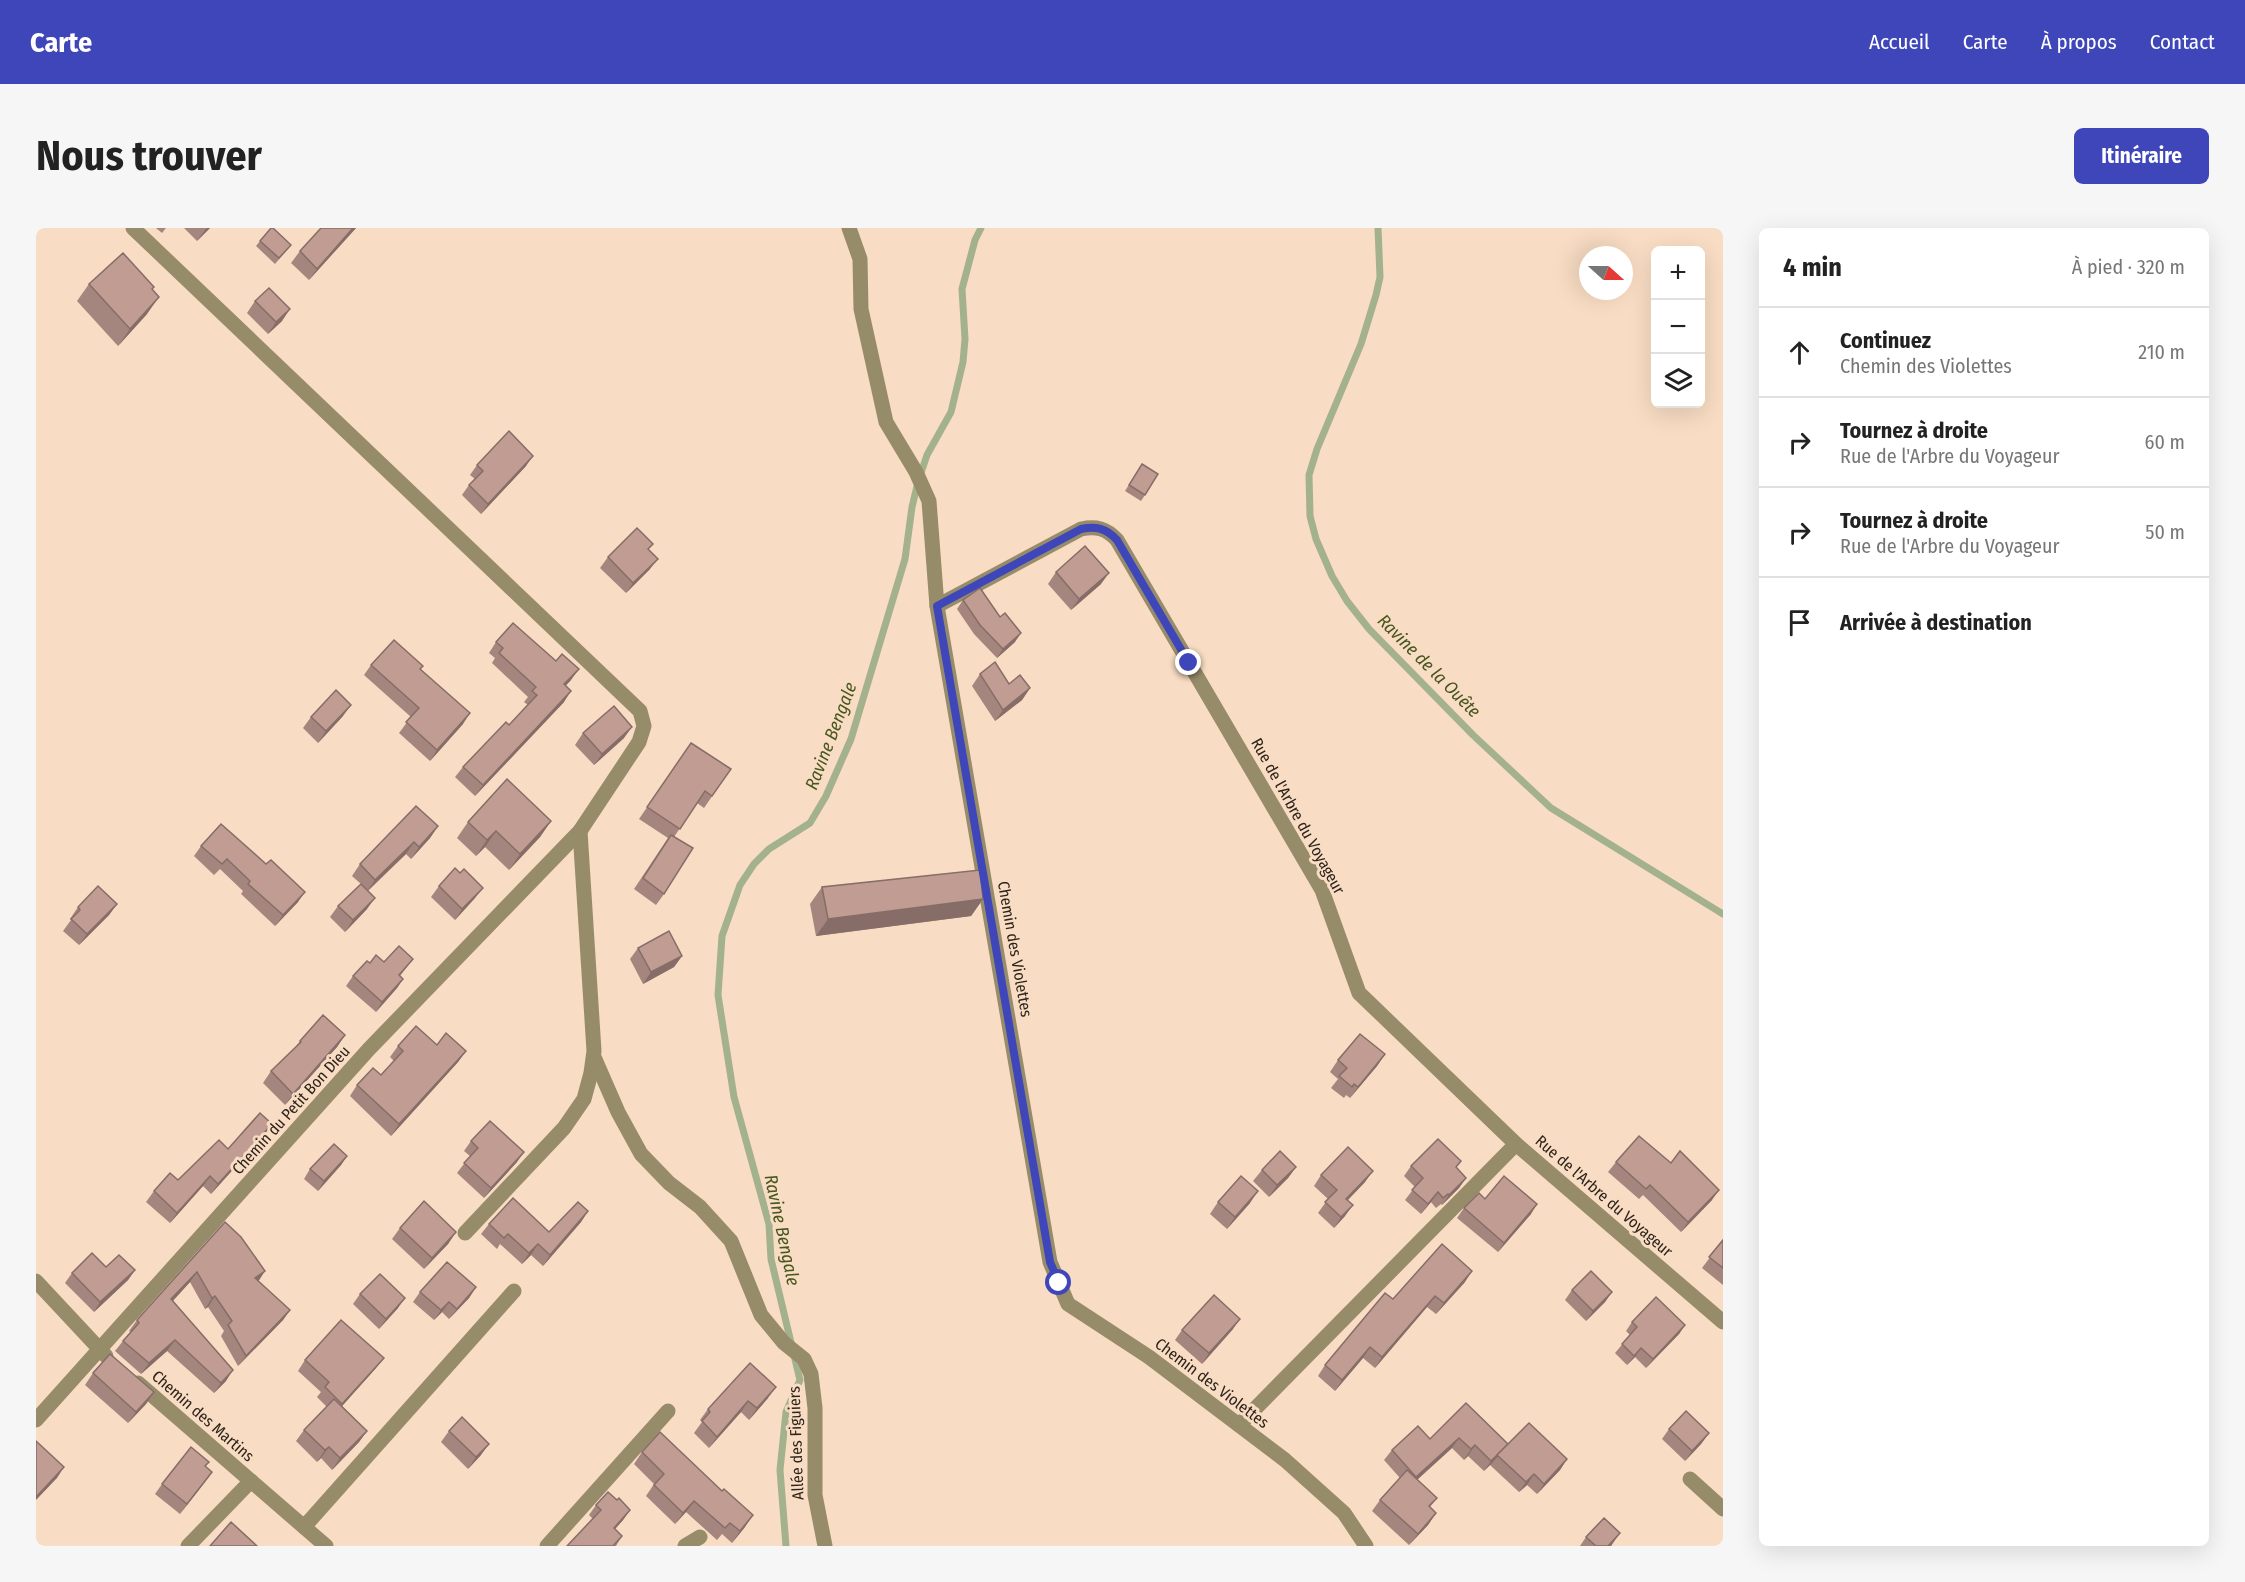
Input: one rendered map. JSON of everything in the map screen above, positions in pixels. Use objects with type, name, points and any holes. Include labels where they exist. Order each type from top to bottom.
[{"type":"street","name":"Chemin du Petit Bon Dieu","points":[[36,1420],[369,1049],[580,831],[639,742],[644,726],[640,711],[134,228]]},
{"type":"street","name":"Chemin des Violettes","points":[[849,228],[860,260],[861,309],[885,422],[929,501],[937,606],[1050,1262],[1068,1304],[1149,1357],[1285,1460],[1344,1513],[1365,1546]]},
{"type":"street","name":"Rue de l'Arbre du Voyageur","points":[[937,606],[1081,529],[1101,528],[1110,532],[1117,540],[1322,890],[1359,993],[1516,1144],[1723,1322]]},
{"type":"street","points":[[465,1233],[564,1128],[584,1099],[594,1057],[580,831]]},
{"type":"street","name":"Allée des Figuiers","points":[[594,1057],[618,1112],[642,1154],[669,1183],[700,1207],[731,1241],[761,1315],[784,1343],[804,1359],[811,1374],[815,1408],[815,1495],[825,1546]]},
{"type":"street","points":[[1239,1425],[1516,1144]]},
{"type":"street","name":"Chemin des Martins","points":[[36,1281],[99,1350],[251,1481],[307,1536],[326,1546]]},
{"type":"street","points":[[307,1536],[514,1291]]},
{"type":"street","points":[[547,1546],[668,1411]]},
{"type":"street","points":[[1690,1479],[1723,1509]]},
{"type":"street","points":[[188,1546],[251,1481]]},
{"type":"street","points":[[684,1546],[700,1538]]},
{"type":"building","points":[[271,228],[291,245],[279,258],[260,241]]},
{"type":"building","points":[[321,228],[353,228],[317,269],[300,251]]},
{"type":"building","points":[[123,253],[154,287],[152,289],[159,297],[130,329],[89,284]]},
{"type":"building","points":[[269,288],[290,309],[276,322],[255,301]]},
{"type":"building","points":[[509,431],[533,456],[488,504],[469,485],[483,471],[477,465]]},
{"type":"building","points":[[1142,464],[1158,474],[1145,495],[1129,485]]},
{"type":"building","points":[[637,528],[653,544],[648,549],[658,559],[633,583],[608,557]]},
{"type":"building","points":[[1085,546],[1109,573],[1079,599],[1056,572]]},
{"type":"building","points":[[980,588],[1000,617],[1005,613],[1021,633],[1003,649],[980,625],[963,600]]},
{"type":"building","points":[[513,623],[556,661],[562,654],[579,669],[564,684],[571,691],[483,785],[463,767],[506,722],[509,725],[537,695],[532,691],[536,687],[499,653],[503,648],[496,642]]},
{"type":"building","points":[[394,640],[423,666],[420,669],[470,713],[437,750],[406,722],[419,708],[371,665]]},
{"type":"building","points":[[995,662],[1009,684],[1020,675],[1030,688],[1003,710],[980,674]]},
{"type":"building","points":[[336,690],[351,705],[326,731],[311,717]]},
{"type":"building","points":[[614,706],[632,727],[602,754],[583,733]]},
{"type":"building","points":[[691,743],[731,769],[712,796],[705,791],[680,829],[647,807]]},
{"type":"building","points":[[507,779],[551,821],[520,854],[496,831],[487,840],[468,822]]},
{"type":"building","points":[[416,806],[438,826],[419,847],[414,842],[375,880],[360,864]]},
{"type":"building","points":[[221,824],[266,864],[271,860],[305,892],[283,915],[248,884],[250,881],[227,859],[222,864],[201,846]]},
{"type":"building","points":[[671,835],[693,848],[664,894],[643,878]]},
{"type":"building","points":[[455,868],[460,873],[464,869],[483,888],[462,909],[439,886]]},
{"type":"building","points":[[980,870],[983,899],[828,919],[822,887]]},
{"type":"building","points":[[361,884],[375,898],[353,920],[338,906]]},
{"type":"building","points":[[98,886],[117,904],[87,934],[71,919],[80,910],[78,907]]},
{"type":"building","points":[[669,931],[682,956],[651,972],[638,948]]},
{"type":"building","points":[[399,946],[413,959],[399,975],[403,979],[382,1002],[353,976],[367,961],[370,963],[376,955],[384,962]]},
{"type":"building","points":[[323,1015],[345,1035],[293,1094],[271,1071],[301,1042]]},
{"type":"building","points":[[416,1026],[437,1045],[446,1033],[466,1051],[399,1124],[357,1085],[373,1068],[381,1075],[403,1051],[398,1046]]},
{"type":"building","points":[[1360,1034],[1385,1054],[1358,1087],[1354,1084],[1352,1087],[1339,1076],[1347,1068],[1338,1060]]},
{"type":"building","points":[[260,1113],[272,1124],[218,1184],[210,1176],[177,1213],[154,1191],[170,1173],[178,1180],[219,1140],[228,1149]]},
{"type":"building","points":[[490,1121],[524,1152],[491,1188],[464,1163],[478,1148],[471,1141]]},
{"type":"building","points":[[1639,1136],[1671,1163],[1680,1151],[1719,1190],[1688,1222],[1650,1185],[1646,1189],[1616,1162]]},
{"type":"building","points":[[1438,1139],[1461,1161],[1456,1167],[1466,1178],[1449,1195],[1443,1198],[1438,1192],[1428,1204],[1412,1190],[1423,1178],[1411,1166]]},
{"type":"building","points":[[334,1144],[347,1156],[324,1181],[310,1169]]},
{"type":"building","points":[[1348,1147],[1373,1171],[1346,1199],[1353,1205],[1341,1217],[1325,1202],[1337,1190],[1321,1175]]},
{"type":"building","points":[[1280,1151],[1296,1167],[1277,1185],[1262,1170]]},
{"type":"building","points":[[1241,1176],[1258,1191],[1235,1217],[1218,1202]]},
{"type":"building","points":[[1504,1176],[1537,1204],[1504,1243],[1464,1208],[1479,1193],[1485,1199]]},
{"type":"building","points":[[513,1198],[549,1232],[578,1202],[588,1211],[550,1255],[538,1244],[529,1253],[508,1234],[504,1238],[489,1224]]},
{"type":"building","points":[[424,1201],[456,1232],[432,1258],[400,1228]]},
{"type":"building","points":[[225,1222],[241,1237],[265,1271],[255,1278],[290,1310],[246,1356],[228,1325],[232,1321],[215,1296],[212,1298],[197,1272],[171,1299],[233,1370],[221,1383],[175,1340],[149,1363],[123,1341],[139,1323],[137,1320]]},
{"type":"building","points":[[1723,1240],[1723,1268],[1709,1257]]},
{"type":"building","points":[[1442,1244],[1472,1271],[1444,1303],[1435,1296],[1382,1357],[1370,1347],[1342,1380],[1325,1365],[1385,1293],[1393,1299]]},
{"type":"building","points":[[92,1253],[106,1267],[119,1255],[135,1270],[100,1302],[72,1273]]},
{"type":"building","points":[[447,1262],[476,1287],[457,1309],[449,1302],[441,1310],[420,1292]]},
{"type":"building","points":[[1591,1271],[1612,1292],[1593,1311],[1572,1290]]},
{"type":"building","points":[[380,1274],[405,1298],[386,1319],[360,1294]]},
{"type":"building","points":[[1214,1295],[1240,1319],[1209,1353],[1182,1330]]},
{"type":"building","points":[[1656,1297],[1685,1325],[1653,1359],[1641,1348],[1634,1356],[1622,1344],[1637,1327],[1632,1322]]},
{"type":"building","points":[[341,1320],[384,1358],[342,1404],[325,1387],[329,1382],[305,1360]]},
{"type":"building","points":[[110,1354],[154,1392],[136,1412],[93,1373]]},
{"type":"building","points":[[750,1363],[776,1387],[757,1408],[748,1401],[717,1437],[702,1421],[710,1412],[708,1409]]},
{"type":"building","points":[[334,1399],[367,1431],[340,1458],[329,1447],[325,1450],[304,1430]]},
{"type":"building","points":[[1466,1403],[1508,1444],[1491,1461],[1475,1445],[1471,1449],[1459,1438],[1416,1477],[1392,1450],[1418,1426],[1430,1439]]},
{"type":"building","points":[[1686,1411],[1709,1433],[1692,1451],[1669,1429]]},
{"type":"building","points":[[462,1417],[489,1444],[476,1457],[449,1431]]},
{"type":"building","points":[[1529,1423],[1567,1459],[1544,1484],[1534,1474],[1526,1482],[1497,1455]]},
{"type":"building","points":[[660,1432],[722,1491],[724,1489],[753,1515],[740,1531],[730,1523],[725,1528],[694,1501],[683,1513],[654,1485],[664,1474],[642,1452]]},
{"type":"building","points":[[36,1441],[64,1467],[36,1497]]},
{"type":"building","points":[[191,1447],[209,1462],[205,1466],[212,1472],[187,1504],[162,1484]]},
{"type":"building","points":[[1407,1470],[1437,1498],[1429,1506],[1436,1513],[1418,1534],[1380,1500]]},
{"type":"building","points":[[608,1492],[617,1500],[619,1498],[630,1510],[614,1528],[622,1536],[613,1546],[567,1546],[601,1510],[596,1505]]},
{"type":"building","points":[[1604,1518],[1620,1533],[1608,1546],[1596,1546],[1586,1537]]},
{"type":"building","points":[[231,1522],[257,1546],[210,1546]]},
{"type":"waterway","name":"Ravine Bengale","points":[[786,1546],[780,1470],[786,1412],[800,1380],[771,1259],[769,1224],[734,1097],[718,995],[722,936],[740,885],[754,864],[769,849],[810,823],[826,796],[851,739],[905,559],[918,482],[927,455],[951,412],[963,362],[965,339],[962,289],[975,240],[981,228]]},
{"type":"waterway","name":"Ravine de la Ouête","points":[[1378,228],[1380,277],[1376,295],[1361,344],[1317,449],[1309,475],[1310,516],[1316,539],[1332,576],[1347,601],[1369,629],[1473,735],[1551,808],[1723,914]]},
{"type":"route","points":[[1059,1283],[1050,1262],[937,606],[1081,529],[1101,528],[1110,532],[1117,540],[1189,663]]}]
